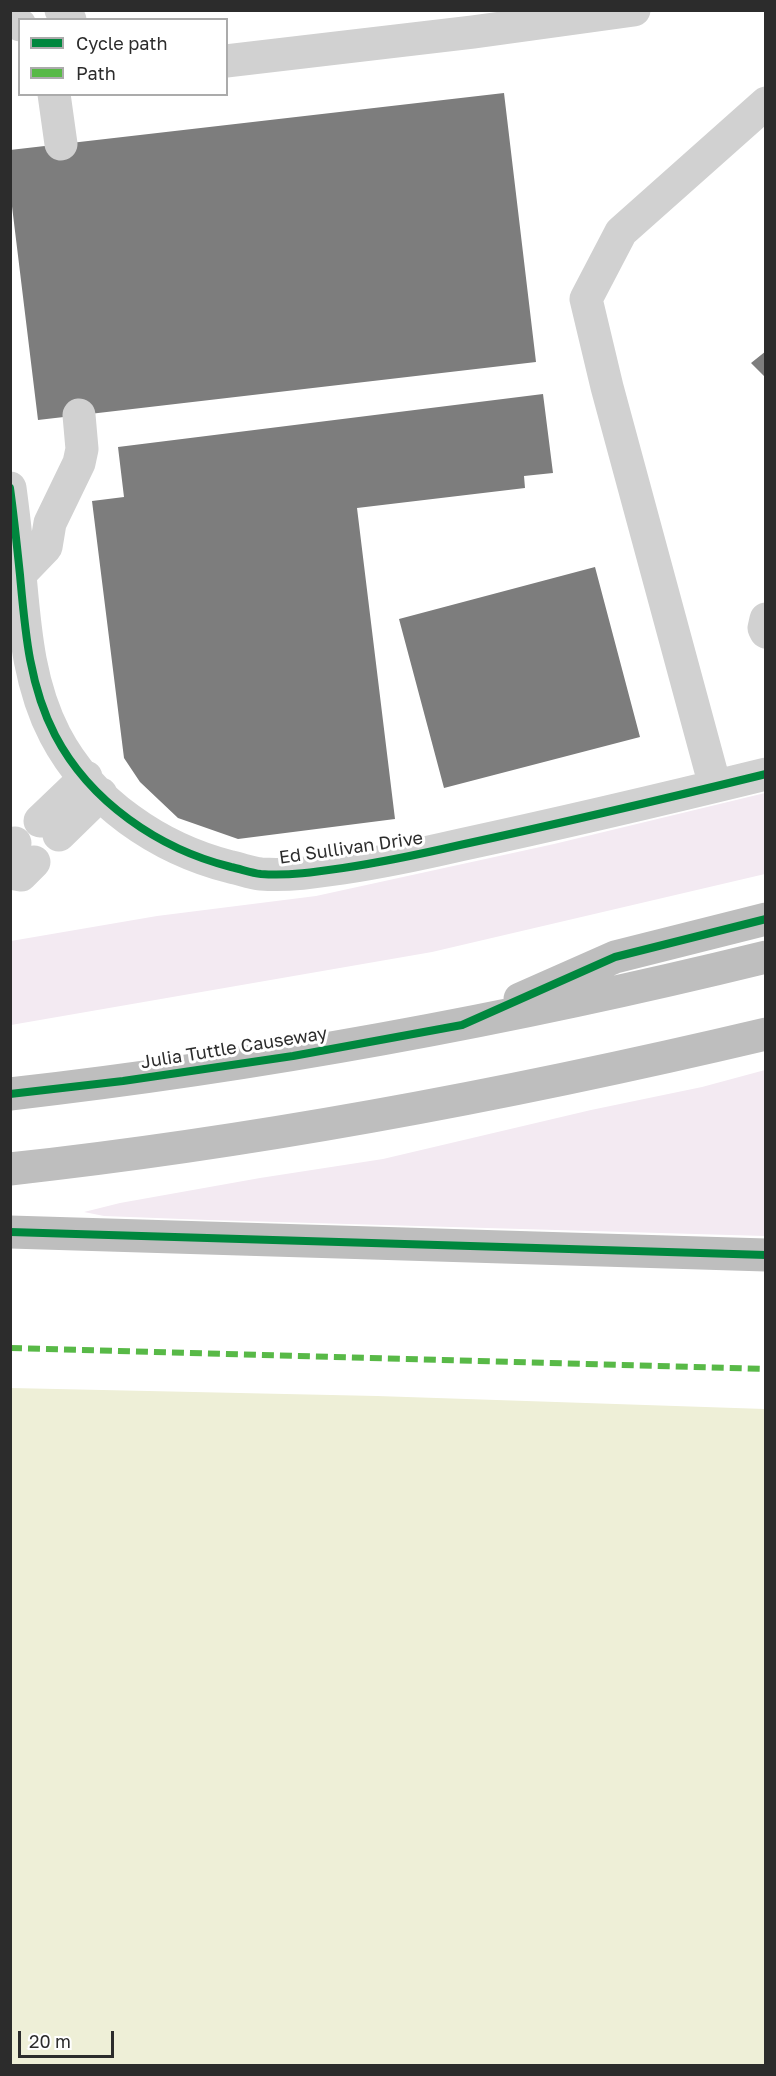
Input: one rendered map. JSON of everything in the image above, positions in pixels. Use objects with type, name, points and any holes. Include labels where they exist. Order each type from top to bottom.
[{"type":"highway","points":[[462,1025],[615,957],[765,919]]},
{"type":"highway","name":"Julia Tuttle Causeway","points":[[10,1094],[123,1081],[293,1056],[462,1025],[765,957]]},
{"type":"highway","points":[[10,1169],[186,1148],[421,1109],[649,1062],[765,1034]]},
{"type":"highway","points":[[10,1232],[765,1255]]},
{"type":"street","points":[[228,61],[558,16],[634,10]]},
{"type":"street","points":[[54,96],[61,144]]},
{"type":"street","points":[[715,786],[609,398],[586,299],[621,232],[765,103]]},
{"type":"street","points":[[20,574],[46,547],[50,523],[80,463],[89,414]]},
{"type":"street","name":"Ed Sullivan Drive","points":[[10,488],[27,647],[32,673],[56,735],[93,786],[124,815],[155,838],[185,852],[260,874],[291,874],[391,860],[765,774]]},
{"type":"street","points":[[765,620],[765,632]]},
{"type":"street","points":[[49,828],[93,786]]},
{"type":"shaded area","points":[[765,793],[765,874],[432,952],[11,1025],[11,941],[157,916],[316,896],[554,844]]},
{"type":"shaded area","points":[[765,1070],[765,1236],[208,1220],[104,1216],[84,1212],[120,1203],[260,1178],[383,1159],[591,1110],[702,1087]]},
{"type":"shaded area","points":[[11,1388],[377,1396],[765,1409],[765,2065],[11,2065]]},
{"type":"building","points":[[504,93],[536,362],[38,420],[10,190],[10,150]]},
{"type":"building","points":[[766,351],[766,378],[751,363]]},
{"type":"building","points":[[543,394],[553,473],[524,476],[525,488],[357,508],[395,819],[238,839],[178,818],[140,782],[124,758],[92,501],[124,497],[118,447]]},
{"type":"building","points":[[595,567],[640,737],[444,788],[399,619]]},
{"type":"marked path","points":[[10,1348],[766,1369]]},
{"type":"cycle path","points":[[10,488],[30,657],[39,697],[55,735],[87,781],[107,801],[153,835],[204,859],[261,874],[292,874],[343,868],[498,837],[766,774]]},
{"type":"cycle path","points":[[10,1094],[123,1081],[293,1056],[462,1025],[615,957],[766,919]]},
{"type":"cycle path","points":[[10,1232],[766,1255]]}]
